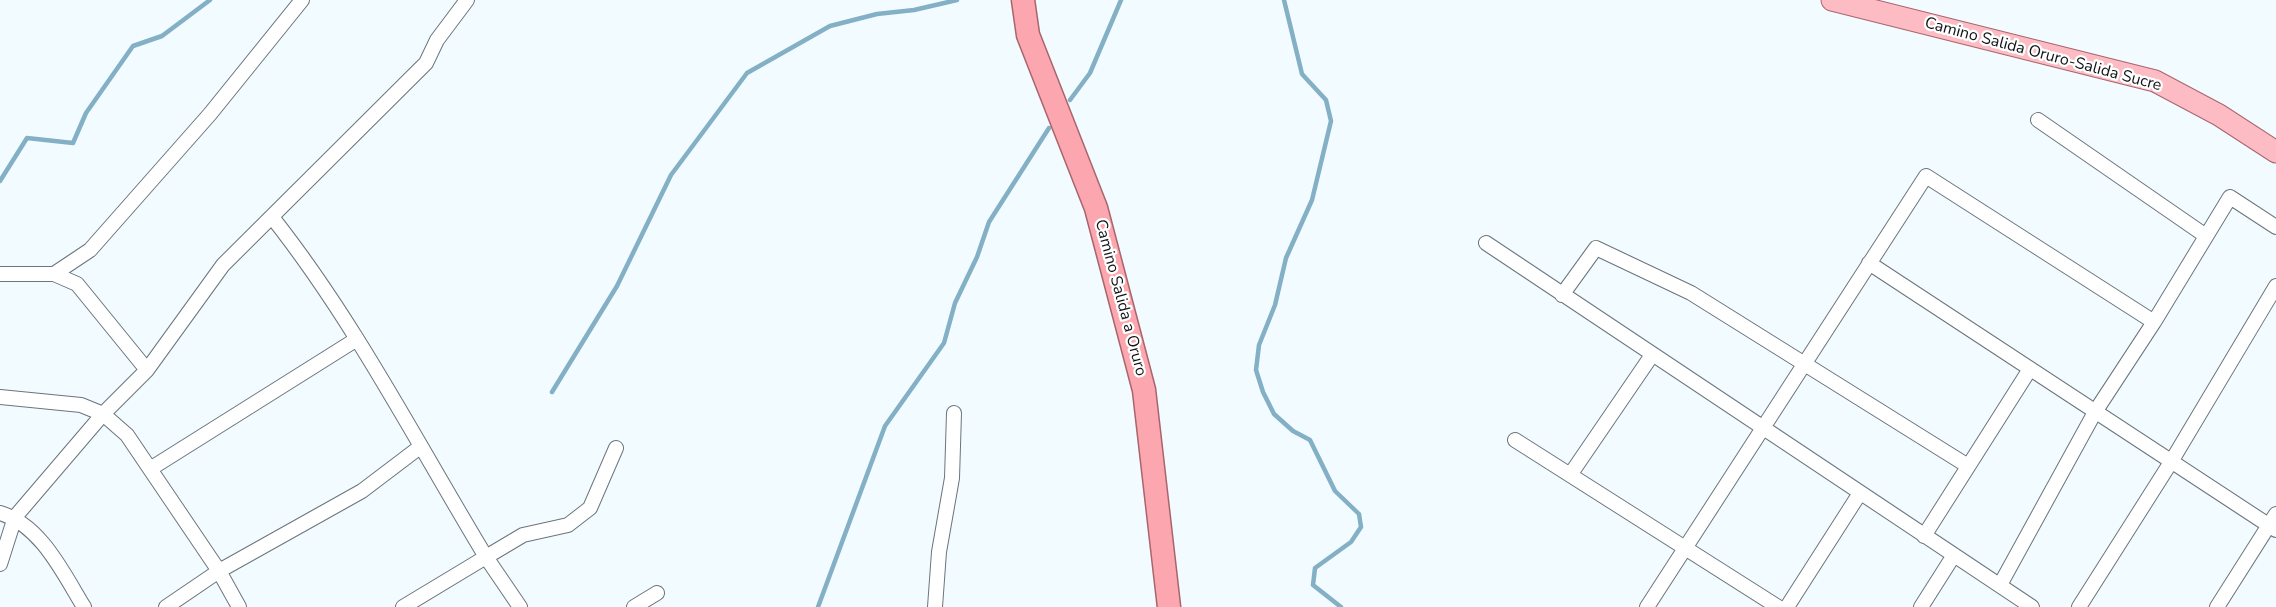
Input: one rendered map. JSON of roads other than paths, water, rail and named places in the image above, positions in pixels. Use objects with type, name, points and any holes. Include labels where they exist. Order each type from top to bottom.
[{"type":"highway","name":"Camino Salida a Oruro","points":[[1023,0],[1028,34],[1096,208],[1144,390],[1168,607]]},
{"type":"main road","name":"Camino Salida Oruro-Salida Sucre","points":[[1832,0],[2155,81],[2219,115],[2276,152]]},
{"type":"street","points":[[54,274],[90,250],[210,114],[302,0]]},
{"type":"street","points":[[0,564],[15,517],[103,414],[147,370],[223,265],[426,63],[437,40],[467,0]]},
{"type":"street","points":[[2038,120],[2206,236]]},
{"type":"street","points":[[1647,607],[1926,176],[2154,322]]},
{"type":"street","points":[[2000,585],[2095,412],[2154,322],[2230,197],[2276,227]]},
{"type":"street","points":[[272,217],[357,339],[486,557],[520,607]]},
{"type":"street","points":[[1486,243],[2032,607]]},
{"type":"street","points":[[1562,295],[1596,248],[1691,292],[1968,466]]},
{"type":"street","points":[[1869,263],[2171,462],[2274,523],[2217,607]]},
{"type":"street","points":[[0,274],[54,274],[77,285],[147,370]]},
{"type":"street","points":[[2079,607],[2171,462],[2276,286]]},
{"type":"street","points":[[150,469],[357,339]]},
{"type":"street","points":[[1570,475],[1652,355]]},
{"type":"street","points":[[1924,536],[2030,369]]},
{"type":"street","points":[[0,396],[81,405],[103,414],[127,435],[219,571],[240,607]]},
{"type":"street","points":[[935,607],[939,552],[952,478],[954,413]]},
{"type":"street","points":[[1515,440],[1778,607]]},
{"type":"street","points":[[166,607],[219,571],[362,490],[420,447]]},
{"type":"street","points":[[403,607],[523,535],[568,525],[590,508],[616,448]]},
{"type":"street","points":[[1787,607],[1860,493]]},
{"type":"street","points":[[0,513],[15,517],[54,557],[84,607]]},
{"type":"street","points":[[1921,607],[1954,555]]},
{"type":"street","points":[[634,607],[657,593]]},
{"type":"waterway","points":[[0,181],[27,138],[73,143],[86,113],[133,46],[162,36],[210,0]]},
{"type":"waterway","points":[[552,392],[617,286],[671,175],[747,73],[830,26],[877,14],[914,10],[957,0]]},
{"type":"waterway","points":[[1070,100],[1090,73],[1121,0]]},
{"type":"waterway","points":[[1284,0],[1302,74],[1326,100],[1331,121],[1312,200],[1286,258],[1275,305],[1259,345],[1256,370],[1263,392],[1274,414],[1293,431],[1310,440],[1335,491],[1359,514],[1361,527],[1351,542],[1315,568],[1313,585],[1341,607]]},
{"type":"waterway","points":[[818,607],[885,426],[944,343],[955,303],[977,257],[989,222],[1049,128]]}]
